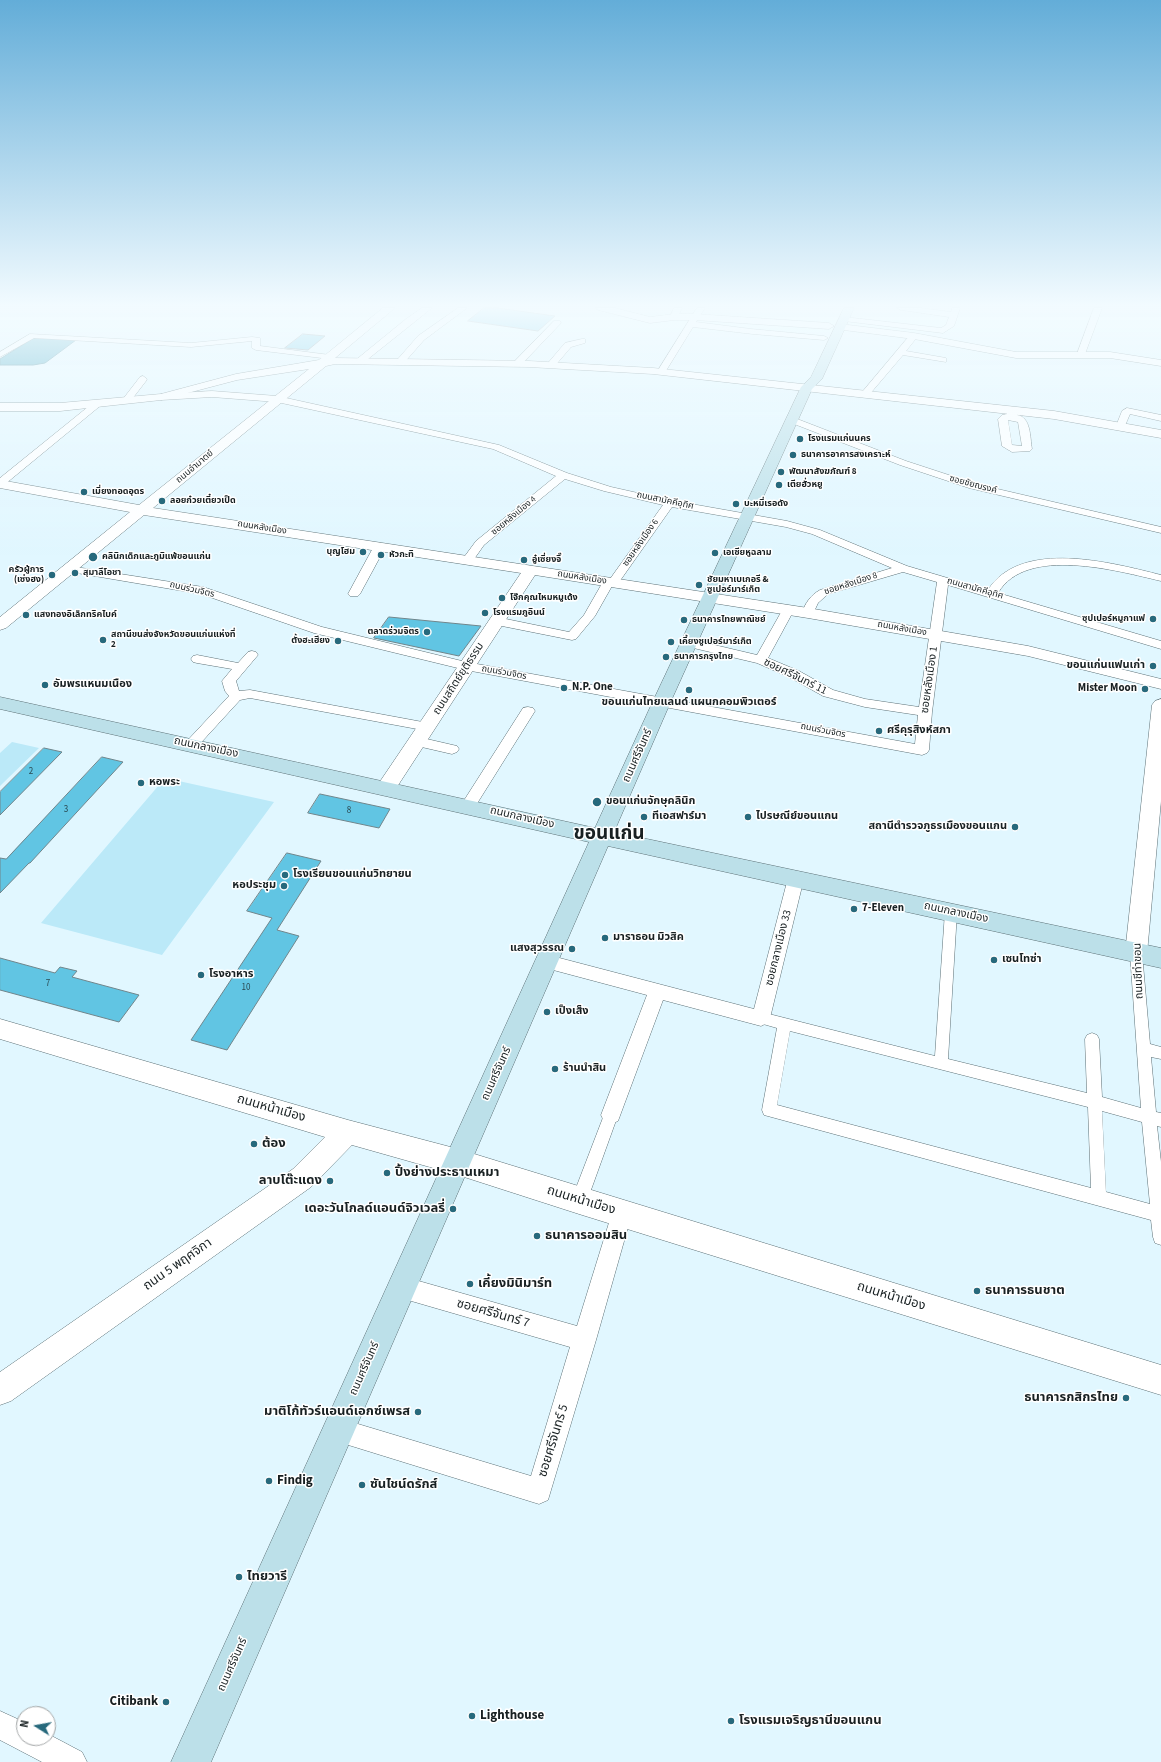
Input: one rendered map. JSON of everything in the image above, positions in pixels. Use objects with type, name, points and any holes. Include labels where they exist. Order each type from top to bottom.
[{"type":"main road","name":"ถนนศรีจันทร์","points":[[191,1762],[401,1287],[548,962],[662,701],[806,390]]},
{"type":"main road","name":"ถนนกลางเมือง","points":[[0,703],[192,744],[602,837],[1161,958]]},
{"type":"street","points":[[126,401],[134,390]]},
{"type":"street","points":[[0,407],[26,408],[97,404],[161,397],[186,390]]},
{"type":"street","name":"ถนนอำมาตย์","points":[[0,625],[288,390]]},
{"type":"street","points":[[839,390],[1012,414],[1121,426],[1161,434]]},
{"type":"street","name":"ถนนสามัคคีอุทิศ","points":[[161,397],[212,394],[277,399],[496,447],[563,475],[608,489],[669,503],[787,524],[816,532],[903,568],[1161,645]]},
{"type":"street","points":[[0,484],[97,404]]},
{"type":"street","points":[[1121,426],[1127,411],[1161,418]]},
{"type":"street","name":"ซอยชัยณรงค์","points":[[792,420],[903,463],[973,486],[1161,530]]},
{"type":"street","name":"ซอยหลังเมือง 4","points":[[468,560],[480,543],[563,475]]},
{"type":"street","name":"ถนนหลังเมือง","points":[[0,484],[142,510],[808,613],[936,635],[1028,651],[1161,684]]},
{"type":"street","name":"ซอยหลังเมือง 6","points":[[496,622],[572,636],[589,616],[611,582],[669,503]]},
{"type":"street","points":[[354,594],[380,546]]},
{"type":"street","points":[[991,594],[1001,579],[1021,568],[1046,561],[1105,564],[1161,578]]},
{"type":"street","name":"ซอยหลังเมือง 8","points":[[808,613],[816,596],[824,592],[903,568]]},
{"type":"street","name":"ถนนร่วมจิตร","points":[[69,569],[203,591],[318,630],[466,666],[922,750]]},
{"type":"street","name":"ถนนสถิตย์ยุติธรรม","points":[[386,788],[531,570]]},
{"type":"street","name":"ซอยหลังเมือง 1","points":[[922,750],[925,712],[943,580]]},
{"type":"street","points":[[761,660],[788,610]]},
{"type":"street","name":"ซอยศรีจันทร์ 11","points":[[689,643],[761,660],[794,674],[828,693],[865,704],[925,712]]},
{"type":"street","points":[[236,696],[232,691],[229,681],[252,655]]},
{"type":"street","points":[[197,659],[241,667]]},
{"type":"street","points":[[192,744],[236,696],[250,694],[428,727]]},
{"type":"street","name":"ถนนชีท่าขอน","points":[[1161,705],[1136,953],[1144,1049],[1155,1119],[1161,1236]]},
{"type":"street","points":[[468,806],[528,711]]},
{"type":"street","points":[[418,742],[452,749]]},
{"type":"street","name":"ซอยกลางเมือง 33","points":[[761,1018],[796,878]]},
{"type":"street","points":[[940,1063],[951,912]]},
{"type":"street","points":[[548,962],[784,1024],[1095,1102],[1155,1119]]},
{"type":"street","points":[[579,1202],[657,991]]},
{"type":"street","points":[[784,1024],[769,1110],[1159,1214]]},
{"type":"street","name":"ถนนหน้าเมือง","points":[[0,1029],[348,1132],[458,1162],[579,1202],[1161,1380]]},
{"type":"street","points":[[1092,1039],[1099,1198]]},
{"type":"street","points":[[1144,1049],[1161,1053]]},
{"type":"street","name":"ถนน 5 พฤศจิกา","points":[[0,1390],[302,1178],[348,1132]]},
{"type":"street","name":"ซอยศรีจันทร์ 5","points":[[338,1430],[540,1491],[622,1214]]},
{"type":"street","name":"ซอยศรีจันทร์ 7","points":[[401,1287],[585,1340]]},
{"type":"street","points":[[0,1725],[16,1733]]},
{"type":"street","points":[[41,1746],[72,1762]]},
{"type":"shaded area","points":[[12,742],[39,748],[0,786],[0,753]]},
{"type":"shaded area","points":[[165,778],[274,802],[162,955],[41,923]]},
{"type":"building","name":"ตลาดร่วมจิตร","points":[[389,617],[481,626],[459,656],[374,638]]},
{"type":"building","points":[[44,748],[62,752],[0,815],[0,792]]},
{"type":"building","points":[[102,757],[123,762],[30,863],[0,893],[0,858],[6,859]]},
{"type":"building","points":[[320,794],[390,809],[379,828],[308,813]]},
{"type":"building","points":[[287,853],[321,861],[277,930],[299,936],[227,1050],[191,1040],[272,918],[247,911]]},
{"type":"building","points":[[0,958],[55,973],[60,967],[77,971],[72,977],[139,995],[119,1022],[0,990]]},
{"type":"place","name":"โรงแรมแก่นนคร","points":[[800,439]]},
{"type":"place","name":"ธนาคารอาคารสงเคราะห์","points":[[793,455]]},
{"type":"place","name":"พัฒนาสังฆภัณฑ์ 8","points":[[781,472]]},
{"type":"place","name":"เตียฮั่วหยู","points":[[779,485]]},
{"type":"place","name":"เมี่ยงทอดอุดร","points":[[84,492]]},
{"type":"place","name":"ลอยก๋วยเตี๋ยวเป็ด","points":[[162,501]]},
{"type":"place","name":"บะหมี่เรอดัง","points":[[736,504]]},
{"type":"place","name":"บุญโฮม","points":[[363,552]]},
{"type":"place","name":"เอเซียหูฉลาม","points":[[715,553]]},
{"type":"place","name":"หัวกะทิ","points":[[381,555]]},
{"type":"place","name":"คลินิกเด็กและภูมิแพ้ขอนแก่น","points":[[93,557]]},
{"type":"place","name":"อู๋เซี่ยงจี๊","points":[[524,560]]},
{"type":"place","name":"สุมาลีโอชา","points":[[75,573]]},
{"type":"place","name":"ครัวผู้การ (เซ่งฮง)","points":[[52,575]]},
{"type":"place","name":"ชัยมหาเบเกอรี & ซูเปอร์มาร์เก็ต","points":[[699,585]]},
{"type":"place","name":"โจ๊กคุณไหมหมูเด้ง","points":[[502,598]]},
{"type":"place","name":"โรงแรมภูอินน์","points":[[485,613]]},
{"type":"place","name":"แสงทองอิเล็กทริคไบค์","points":[[26,615]]},
{"type":"place","name":"ซุปเปอร์หมูกาแฟ","points":[[1153,619]]},
{"type":"place","name":"ธนาคารไทยพาณิชย์","points":[[684,620]]},
{"type":"place","name":"ตลาดร่วมจิตร","points":[[427,632]]},
{"type":"place","name":"สถานีขนส่งจังหวัดขอนแก่นแห่งที่ 2","points":[[103,640]]},
{"type":"place","name":"ตั้งฮะเฮียง","points":[[338,641]]},
{"type":"place","name":"เคี้ยงซูเปอร์มาร์เก็ต","points":[[671,642]]},
{"type":"place","name":"ธนาคารกรุงไทย","points":[[666,657]]},
{"type":"place","name":"ขอนแก่นแฟนเก่า","points":[[1153,666]]},
{"type":"place","name":"อัมพรแหนมเนือง","points":[[45,685]]},
{"type":"place","name":"N.P. One","points":[[564,688]]},
{"type":"place","name":"Mister Moon","points":[[1145,689]]},
{"type":"place","name":"ขอนแก่นไทยแลนด์ แผนกคอมพิวเตอร์","points":[[689,690]]},
{"type":"place","name":"ศรีคุรุสิงห์สภา","points":[[879,731]]},
{"type":"place","name":"หอพระ","points":[[141,783]]},
{"type":"place","name":"ขอนแก่นจักษุคลินิก","points":[[597,802]]},
{"type":"place","name":"ทีเอสฟาร์มา","points":[[644,817]]},
{"type":"place","name":"ไปรษณีย์ขอนแกน","points":[[748,817]]},
{"type":"place","name":"สถานีตำรวจภูธรเมืองขอนแกน","points":[[1015,827]]},
{"type":"place","name":"โรงเรียนขอนแก่นวิทยายน","points":[[285,875]]},
{"type":"place","name":"หอประชุม","points":[[284,886]]},
{"type":"place","name":"7-Eleven","points":[[854,909]]},
{"type":"place","name":"มาราธอน มิวสิค","points":[[605,938]]},
{"type":"place","name":"แสงสุวรรณ","points":[[572,949]]},
{"type":"place","name":"เซนโทซ่า","points":[[994,960]]},
{"type":"place","name":"โรงอาหาร","points":[[201,975]]},
{"type":"place","name":"เป็งเส็ง","points":[[547,1012]]},
{"type":"place","name":"ร้านนำสิน","points":[[555,1069]]},
{"type":"place","name":"ต้อง","points":[[254,1144]]},
{"type":"place","name":"ปิ้งย่างประธานเหมา","points":[[387,1173]]},
{"type":"place","name":"ลาบโต๊ะแดง","points":[[330,1181]]},
{"type":"place","name":"เดอะวันโกลด์แอนด์จิวเวลรี่","points":[[453,1209]]},
{"type":"place","name":"ธนาคารออมสิน","points":[[537,1236]]},
{"type":"place","name":"เคี้ยงมินิมาร์ท","points":[[470,1284]]},
{"type":"place","name":"ธนาคารธนชาต","points":[[977,1291]]},
{"type":"place","name":"ธนาคารกสิกรไทย","points":[[1126,1398]]},
{"type":"place","name":"มาติโก้ทัวร์แอนด์เอกซ์เพรส","points":[[418,1412]]},
{"type":"place","name":"Findig","points":[[269,1481]]},
{"type":"place","name":"ซันไชน์ดรักส์","points":[[362,1485]]},
{"type":"place","name":"ไทยวารี","points":[[239,1577]]},
{"type":"place","name":"Citibank","points":[[166,1702]]},
{"type":"place","name":"Lighthouse","points":[[472,1716]]},
{"type":"place","name":"โรงแรมเจริญธานีขอนแกน","points":[[731,1721]]},
{"type":"district","name":"ขอนแก่น","points":[[609,835]]}]
